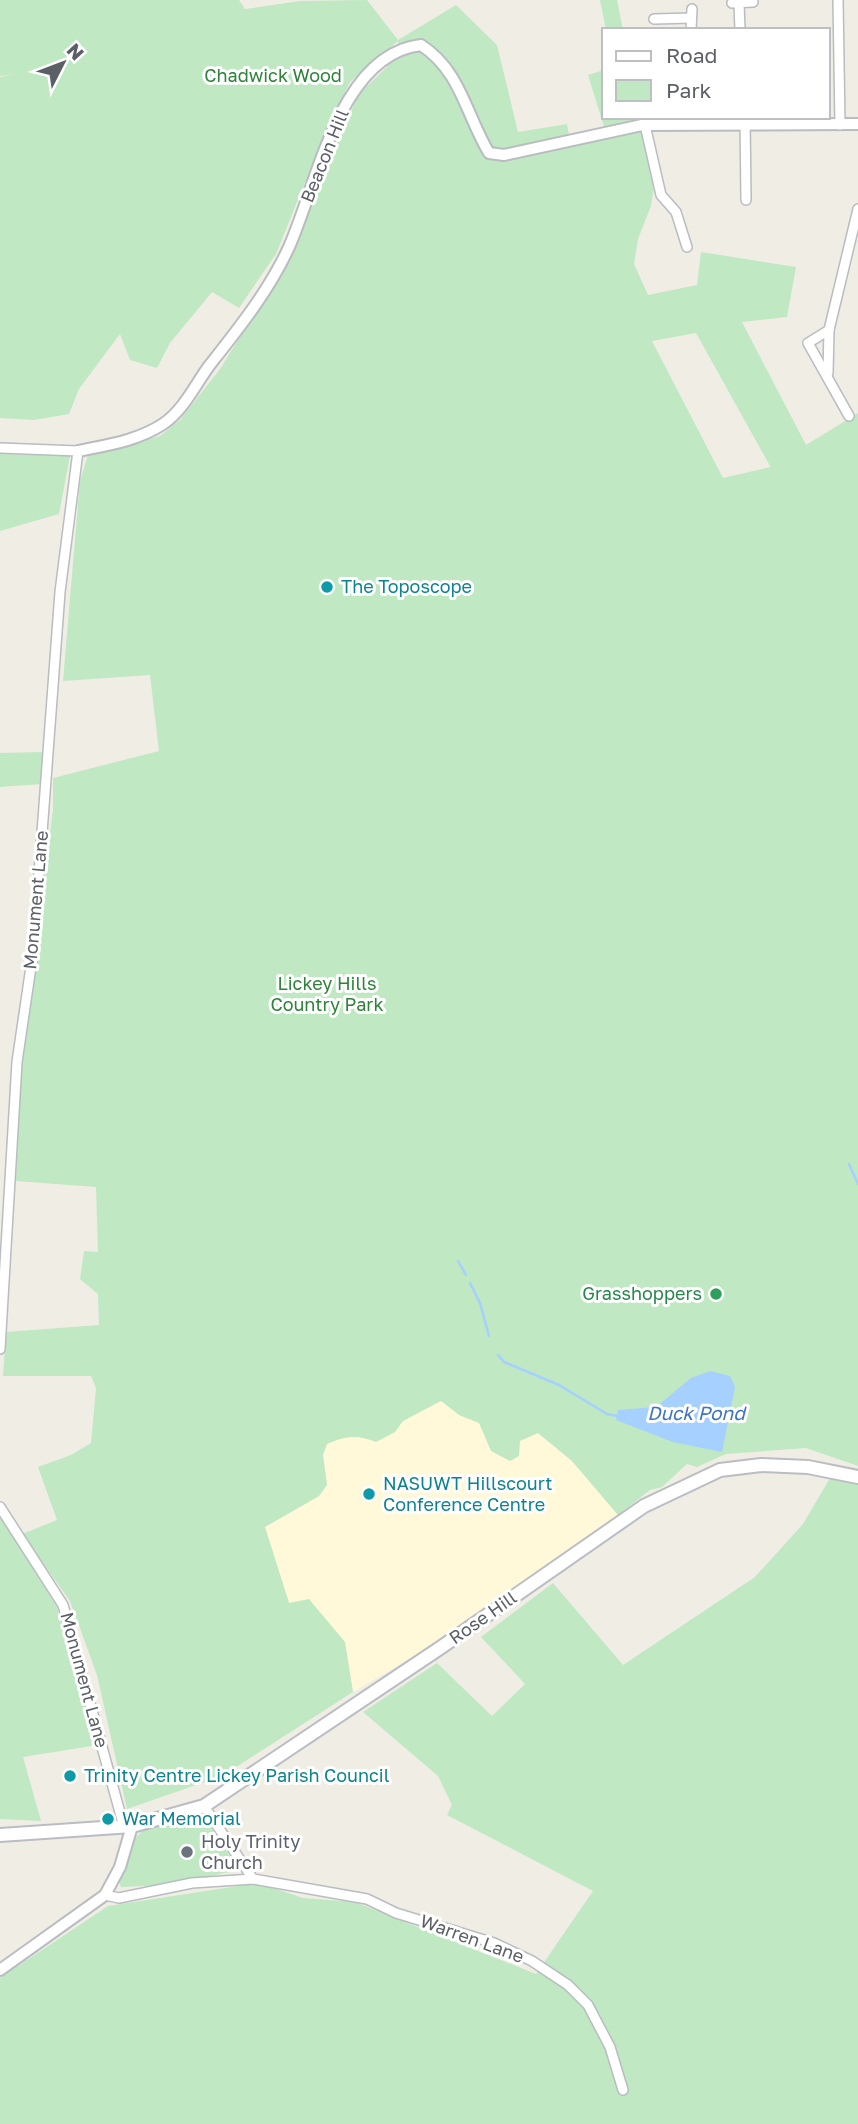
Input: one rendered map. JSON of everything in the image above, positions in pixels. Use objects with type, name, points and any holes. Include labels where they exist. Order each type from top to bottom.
[{"type":"main road","name":"Rose Hill","points":[[0,1835],[128,1826],[204,1806],[654,1500],[720,1470],[761,1465],[808,1467],[858,1477]]},
{"type":"street","points":[[838,0],[840,125]]},
{"type":"street","points":[[740,28],[736,4],[753,2]]},
{"type":"street","points":[[654,19],[691,14],[691,28]]},
{"type":"street","name":"Beacon Hill","points":[[78,452],[138,438],[166,422],[188,397],[261,298],[289,248],[331,133],[356,86],[400,48],[421,45],[448,69],[489,153],[504,155],[645,125],[680,122],[858,124]]},
{"type":"street","points":[[745,122],[746,200]]},
{"type":"street","points":[[645,125],[661,195],[676,212],[687,247]]},
{"type":"street","points":[[828,374],[829,330],[858,209]]},
{"type":"street","points":[[846,264],[858,263]]},
{"type":"street","points":[[829,330],[808,343],[828,374],[849,416]]},
{"type":"street","points":[[0,448],[78,452]]},
{"type":"street","name":"Monument Lane","points":[[0,1349],[17,1062],[33,953],[60,592],[78,452]]},
{"type":"street","name":"Monument Lane","points":[[0,1507],[63,1605],[128,1826]]},
{"type":"street","points":[[204,1806],[253,1879]]},
{"type":"street","points":[[0,1969],[105,1895],[113,1886],[128,1826]]},
{"type":"street","name":"Warren Lane","points":[[105,1895],[118,1898],[192,1883],[253,1879],[367,1899],[396,1913],[494,1943],[531,1961],[568,1985],[588,2005],[610,2047],[623,2090]]},
{"type":"shaded area","name":"NASUWT Hillscourt Conference Centre","points":[[456,1376],[538,1433],[572,1461],[618,1515],[425,1650],[353,1692],[344,1642],[289,1603],[265,1527],[319,1496],[327,1485],[323,1455],[327,1442]]},
{"type":"green space","points":[[0,0],[239,0],[245,9],[300,1],[367,0],[398,40],[456,5],[497,45],[518,132],[567,124],[570,141],[648,130],[657,169],[651,206],[638,239],[634,264],[648,295],[697,285],[701,252],[796,267],[787,317],[742,322],[806,445],[858,413],[858,1466],[806,1448],[726,1454],[697,1467],[687,1464],[662,1487],[650,1490],[618,1515],[572,1461],[538,1433],[520,1441],[519,1456],[510,1461],[491,1451],[479,1423],[459,1415],[441,1401],[403,1421],[395,1432],[376,1442],[351,1437],[327,1444],[323,1455],[327,1485],[319,1496],[265,1527],[289,1603],[309,1599],[345,1642],[353,1692],[222,1776],[127,1809],[97,1675],[70,1601],[22,1534],[57,1520],[38,1467],[71,1455],[91,1443],[96,1388],[91,1376],[3,1376],[6,1332],[99,1325],[98,1294],[80,1279],[84,1251],[98,1252],[96,1187],[16,1181],[21,1065],[53,809],[53,778],[159,751],[150,675],[63,681],[80,481],[88,455],[160,436],[180,420],[220,369],[289,258],[358,95],[400,54],[398,41],[350,82],[328,126],[276,254],[239,308],[212,292],[170,343],[157,368],[130,360],[120,334],[79,389],[69,414],[34,420],[0,418],[0,77],[13,74],[0,76]],"holes":[[[696,333],[770,467],[723,478],[652,341]]]},
{"type":"green space","points":[[600,0],[617,0],[623,28],[606,28]]},
{"type":"green space","points":[[602,71],[602,119],[653,120],[605,130],[588,75]]},
{"type":"green space","points":[[0,454],[70,456],[59,514],[0,531]]},
{"type":"green space","points":[[43,752],[42,784],[0,787],[0,753]]},
{"type":"green space","points":[[830,1478],[858,1481],[858,2124],[0,2124],[0,1978],[108,1906],[258,1883],[303,1898],[355,1902],[536,1974],[593,1891],[447,1815],[452,1805],[438,1776],[363,1712],[437,1663],[492,1716],[525,1684],[481,1637],[553,1583],[623,1665],[755,1577],[803,1524]]},
{"type":"green space","points":[[0,1514],[57,1607],[98,1745],[23,1757],[41,1821],[0,1819]]},
{"type":"green space","points":[[200,1811],[239,1870],[168,1885],[121,1887],[119,1882],[134,1839],[142,1831]]},
{"type":"water","name":"Duck Pond","points":[[710,1371],[730,1376],[735,1387],[722,1452],[673,1442],[616,1420],[618,1410],[656,1407],[691,1378]]},
{"type":"waterway","points":[[849,1164],[858,1184]]},
{"type":"waterway","points":[[458,1261],[466,1275]]},
{"type":"waterway","points":[[470,1283],[480,1303],[489,1336]]},
{"type":"waterway","points":[[498,1355],[504,1362],[559,1385],[607,1414],[617,1416]]},
{"type":"place","name":"The Toposcope","points":[[327,587]]},
{"type":"place","name":"Grasshoppers","points":[[716,1294]]},
{"type":"place","name":"NASUWT Hillscourt Conference Centre","points":[[369,1494]]},
{"type":"place","name":"Trinity Centre Lickey Parish Council","points":[[70,1776]]},
{"type":"place","name":"War Memorial","points":[[108,1819]]},
{"type":"place","name":"Holy Trinity Church","points":[[187,1852]]},
{"type":"park label","name":"Chadwick Wood","points":[[273,76]]},
{"type":"park label","name":"Lickey Hills Country Park","points":[[327,994]]}]
